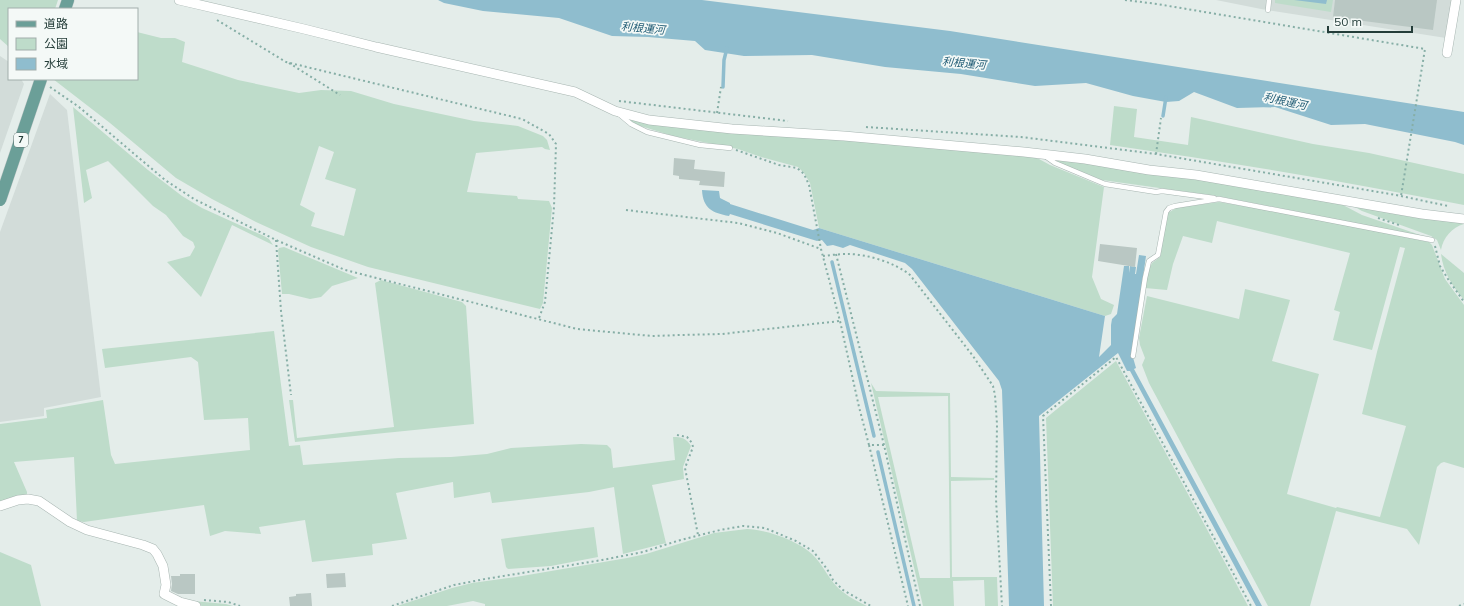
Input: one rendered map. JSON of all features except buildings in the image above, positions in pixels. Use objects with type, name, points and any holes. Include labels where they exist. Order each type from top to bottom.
[{"type":"main road","name":"7","points":[[0,200],[43,81]]},
{"type":"street","points":[[179,0],[376,47],[575,92],[615,111],[649,120],[701,126],[844,136],[1043,154],[1196,175],[1422,214],[1464,218]]},
{"type":"street","points":[[1447,53],[1456,0]]},
{"type":"street","points":[[0,506],[18,500],[28,499],[38,501],[70,522],[88,530],[143,545],[152,549],[157,554],[162,566],[166,585],[164,594],[180,602],[198,603]]},
{"type":"lane","points":[[1268,10],[1269,0]]},
{"type":"lane","points":[[615,111],[631,124],[647,132],[700,145],[730,148]]},
{"type":"lane","points":[[1043,154],[1055,163],[1105,184],[1156,192],[1162,191],[1219,199],[1432,240]]},
{"type":"lane","points":[[1133,356],[1145,278],[1149,261],[1158,255],[1166,212],[1169,208],[1174,206],[1219,199]]},
{"type":"path","points":[[1125,0],[1425,49],[1401,196]]},
{"type":"path","points":[[214,18],[340,95]]},
{"type":"path","points":[[286,62],[522,119],[549,134],[556,144],[555,187],[545,302],[539,318]]},
{"type":"path","points":[[43,81],[79,107],[165,180],[194,198],[276,240],[345,270],[539,318],[576,329],[652,336],[722,334],[840,321]]},
{"type":"path","points":[[718,113],[721,87]]},
{"type":"path","points":[[1156,154],[1161,118]]},
{"type":"path","points":[[730,148],[779,165],[797,168],[804,174],[809,186],[819,242],[840,321],[859,407],[908,606]]},
{"type":"path","points":[[626,210],[738,223],[777,233],[821,249]]},
{"type":"path","points":[[276,240],[281,311],[291,395]]},
{"type":"path","points":[[836,254],[884,445],[920,606]]},
{"type":"path","points":[[823,256],[850,254],[879,260],[897,266],[910,275],[973,356],[993,386],[997,424],[996,499],[1002,606]]},
{"type":"path","points":[[1051,606],[1043,416],[1116,356],[1251,606]]},
{"type":"path","points":[[677,435],[687,437],[692,443],[693,447],[685,468],[698,535]]},
{"type":"path","points":[[869,445],[884,445]]},
{"type":"path","points":[[392,606],[454,585],[643,552],[698,535],[743,526],[765,528],[796,541],[813,551],[827,569],[833,580],[843,590],[871,606]]},
{"type":"path","points":[[198,603],[228,602],[240,606]]},
{"type":"path","points":[[1459,606],[1464,604]]},
{"type":"shaded area","points":[[1216,0],[1452,0],[1446,38],[1261,9]]},
{"type":"shaded area","points":[[0,56],[8,61],[8,80],[22,80],[24,84],[0,153]]},
{"type":"shaded area","points":[[50,94],[67,110],[101,397],[44,408],[44,416],[0,422],[0,232]]},
{"type":"green space","points":[[0,0],[58,0],[55,8],[8,8],[8,46],[0,39]]},
{"type":"green space","points":[[1275,0],[1333,0],[1331,12],[1275,3]]},
{"type":"green space","points":[[138,32],[161,38],[175,38],[185,42],[182,62],[238,80],[299,93],[321,90],[351,91],[394,104],[474,121],[518,126],[543,136],[547,140],[550,150],[542,147],[476,153],[467,192],[517,196],[518,199],[549,201],[552,208],[543,303],[540,309],[368,267],[311,247],[256,222],[176,178],[110,123],[54,80],[138,80]],"holes":[[[319,146],[334,152],[325,179],[356,189],[344,236],[311,226],[315,213],[300,205]]]},
{"type":"green space","points":[[1114,106],[1137,109],[1134,137],[1188,145],[1191,117],[1313,144],[1369,153],[1464,174],[1464,205],[1288,173],[1110,145]]},
{"type":"green space","points":[[73,107],[148,170],[182,196],[202,208],[264,236],[269,239],[273,245],[232,225],[201,297],[167,262],[190,256],[195,247],[193,242],[183,236],[166,215],[153,206],[108,161],[86,170],[92,198],[84,203]]},
{"type":"green space","points":[[628,119],[765,135],[1030,156],[1039,159],[1104,187],[1092,277],[1101,299],[1114,305],[1111,314],[1105,316],[819,228],[810,183],[798,167],[738,149],[673,136],[634,124]]},
{"type":"green space","points":[[1056,159],[1200,179],[1343,205],[1362,215],[1423,236],[1217,196],[1102,180],[1055,161]]},
{"type":"green space","points":[[1219,202],[1289,214],[1429,242],[1432,245],[1445,279],[1464,305],[1464,468],[1444,462],[1437,467],[1419,545],[1407,529],[1336,511],[1310,606],[1268,606],[1149,383],[1142,365],[1145,358],[1139,338],[1147,296],[1239,319],[1245,289],[1290,300],[1272,361],[1319,374],[1287,494],[1336,508],[1380,517],[1406,426],[1362,414],[1405,248],[1400,247],[1372,350],[1333,340],[1340,312],[1334,310],[1350,253],[1217,221],[1212,243],[1183,236],[1173,264],[1167,290],[1145,288],[1148,271],[1152,263],[1160,257],[1168,213],[1176,208]]},
{"type":"green space","points":[[1353,206],[1411,217],[1464,222],[1464,224],[1452,230],[1446,237],[1441,250],[1437,240],[1431,236],[1362,211]]},
{"type":"green space","points":[[284,247],[358,278],[332,286],[321,297],[310,299],[289,294],[282,294],[278,250],[279,248]]},
{"type":"green space","points":[[1441,254],[1464,273],[1464,300],[1449,279]]},
{"type":"green space","points":[[381,280],[462,302],[466,306],[474,424],[295,442],[289,400],[293,400],[297,438],[394,427],[375,283]]},
{"type":"green space","points":[[274,331],[289,446],[300,445],[303,465],[399,458],[451,457],[487,454],[511,448],[581,444],[607,445],[611,449],[613,468],[675,460],[673,437],[681,438],[687,441],[691,446],[683,467],[684,479],[652,485],[666,543],[623,554],[614,487],[589,492],[492,503],[490,492],[454,498],[453,482],[396,493],[407,539],[372,544],[373,555],[312,562],[305,520],[259,527],[261,534],[225,531],[210,536],[204,505],[84,522],[77,521],[74,457],[14,462],[27,495],[0,502],[0,424],[47,418],[46,410],[103,400],[111,455],[115,464],[250,450],[248,418],[204,420],[198,362],[191,357],[105,368],[102,349]]},
{"type":"green space","points":[[1116,361],[1248,606],[1053,606],[1046,418]]},
{"type":"green space","points":[[871,383],[876,391],[950,393],[951,477],[994,478],[994,480],[951,481],[952,577],[997,577],[998,606],[985,606],[984,580],[953,581],[954,606],[923,606]],"holes":[[[948,396],[950,578],[920,578],[878,397]]]},
{"type":"green space","points":[[594,527],[598,557],[551,566],[508,569],[506,567],[501,539]]},
{"type":"green space","points":[[747,529],[763,531],[798,544],[816,558],[838,588],[855,600],[867,606],[485,606],[485,604],[473,601],[447,606],[397,606],[472,583],[627,558],[646,554],[714,533]]},
{"type":"green space","points":[[0,552],[31,565],[41,606],[0,606]]},
{"type":"green space","points":[[182,600],[226,604],[233,606],[202,606]]},
{"type":"water","name":"利根運河","points":[[438,0],[702,0],[950,31],[1464,112],[1464,145],[1365,124],[1331,125],[1275,107],[1237,108],[1194,92],[1179,101],[1166,102],[1133,96],[1086,83],[1035,86],[961,74],[885,67],[812,55],[744,56],[705,50],[695,41],[612,36],[559,18],[483,11],[444,3]]},
{"type":"water","points":[[1294,0],[1327,0],[1326,4]]},
{"type":"water","points":[[702,190],[719,191],[720,198],[730,204],[813,230],[819,228],[1105,316],[1099,357],[1111,345],[1111,325],[1112,319],[1117,314],[1124,266],[1129,266],[1129,273],[1130,266],[1136,267],[1136,274],[1139,255],[1146,256],[1132,354],[1136,368],[1134,369],[1262,606],[1256,606],[1130,371],[1127,371],[1118,353],[1039,416],[1044,606],[1009,606],[1002,390],[999,381],[912,269],[905,263],[850,245],[843,248],[833,245],[827,246],[822,240],[817,241],[730,214],[729,216],[718,213],[710,209],[704,202]]},
{"type":"waterway","points":[[723,87],[724,60],[727,48]]},
{"type":"waterway","points":[[1163,116],[1166,97]]},
{"type":"waterway","points":[[832,262],[874,436]]},
{"type":"waterway","points":[[878,452],[914,606]]}]
